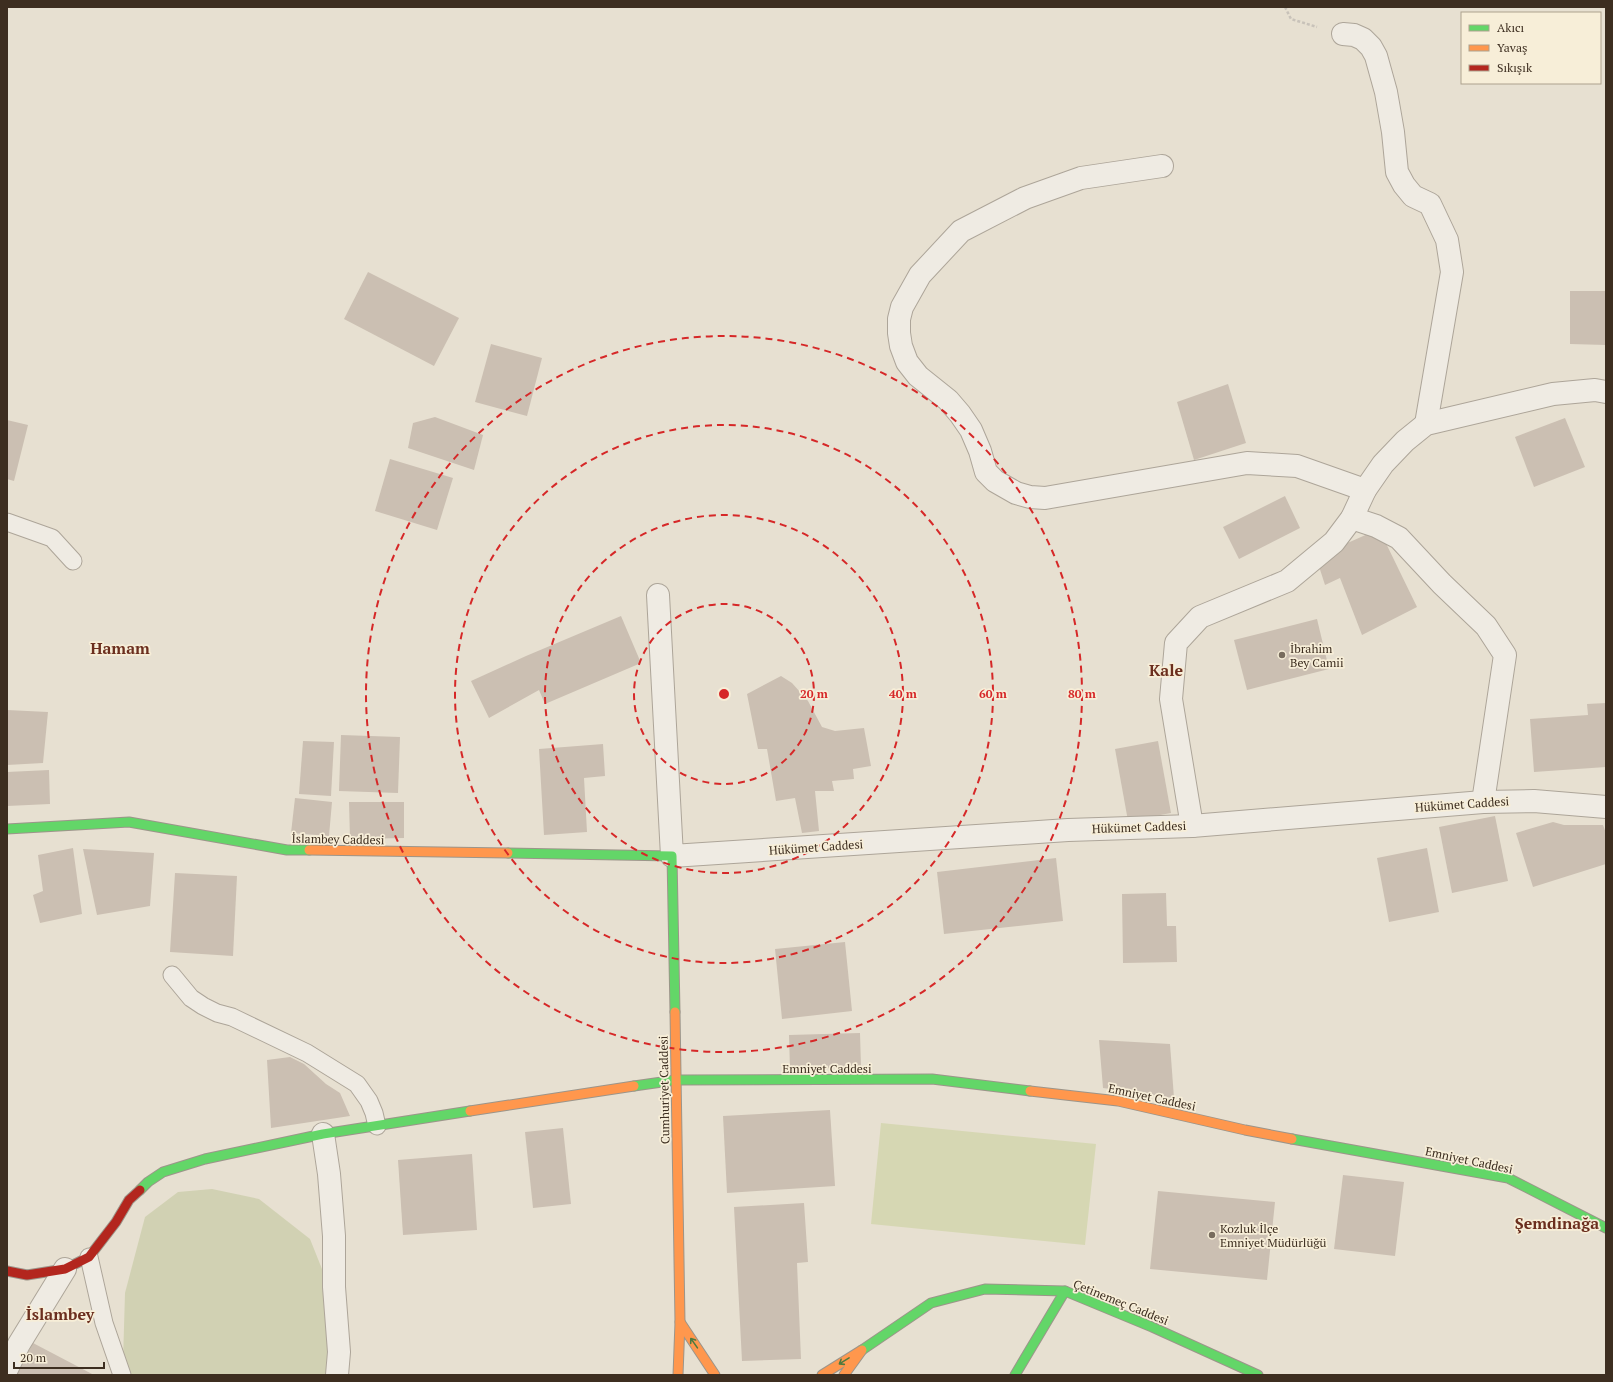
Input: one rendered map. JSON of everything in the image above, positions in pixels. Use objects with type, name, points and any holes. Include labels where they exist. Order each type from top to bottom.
[{"type":"street","points":[[1343,34],[1354,35],[1363,39],[1371,46],[1376,56],[1386,92],[1393,132],[1397,172],[1404,185],[1413,196],[1430,204],[1447,240],[1452,272],[1426,424]]},
{"type":"street","points":[[1162,166],[1081,178],[1025,198],[961,231],[920,275],[902,307],[899,319],[899,333],[901,346],[908,362],[918,376],[948,400],[960,414],[971,430],[980,451],[986,472],[995,481],[1016,493],[1030,497],[1045,498],[1248,463],[1297,466],[1365,490]]},
{"type":"street","points":[[1192,826],[1171,699],[1176,643],[1200,617],[1287,581],[1334,542],[1352,518],[1365,490],[1383,464],[1405,441],[1426,424],[1553,394],[1595,390],[1606,392]]},
{"type":"street","points":[[1352,518],[1376,526],[1399,538],[1442,584],[1486,626],[1505,655],[1483,802]]},
{"type":"street","points":[[658,595],[672,856]]},
{"type":"street","name":"Hükümet Caddesi","points":[[672,856],[1068,830],[1192,826],[1483,802],[1534,801],[1606,807]]},
{"type":"street","name":"İslambey Caddesi","points":[[7,829],[128,822],[287,850],[672,856]]},
{"type":"street","name":"Cumhuriyet Caddesi","points":[[672,856],[680,1322],[678,1375]]},
{"type":"street","name":"Emniyet Caddesi","points":[[89,1257],[116,1222],[129,1200],[148,1182],[163,1172],[205,1159],[323,1134],[676,1080],[932,1079],[1118,1100],[1245,1130],[1508,1178],[1606,1228]]},
{"type":"street","points":[[323,1134],[329,1174],[334,1236],[334,1287],[340,1352],[337,1375]]},
{"type":"street","points":[[7,1271],[26,1275],[65,1269],[89,1257]]},
{"type":"street","points":[[7,1369],[20,1344],[65,1269]]},
{"type":"street","name":"Çetinemeç Caddesi","points":[[822,1375],[931,1303],[985,1289],[1065,1291],[1152,1327],[1258,1375]]},
{"type":"street","points":[[1015,1375],[1065,1291]]},
{"type":"street","points":[[680,1322],[715,1375]]},
{"type":"street","name":"Çetinemeç Caddesi","points":[[844,1375],[862,1350]]},
{"type":"lane","points":[[7,522],[52,538],[73,562]]},
{"type":"lane","points":[[172,975],[191,998],[203,1006],[307,1053],[357,1084],[369,1101],[377,1126]]},
{"type":"lane","points":[[89,1257],[104,1323],[122,1375]]},
{"type":"path","points":[[1284,7],[1291,19],[1343,34]]},
{"type":"green space","points":[[881,1123],[1096,1144],[1085,1245],[871,1224]]},
{"type":"green space","points":[[212,1189],[259,1199],[310,1239],[324,1274],[330,1375],[132,1375],[123,1361],[125,1293],[145,1217],[178,1192]]},
{"type":"building","points":[[368,272],[459,318],[434,366],[344,319]]},
{"type":"building","points":[[1570,291],[1606,291],[1606,345],[1570,344]]},
{"type":"building","points":[[491,344],[542,358],[527,416],[475,402]]},
{"type":"building","points":[[1228,384],[1246,443],[1194,460],[1177,402]]},
{"type":"building","points":[[435,417],[483,435],[474,470],[408,448],[413,423]]},
{"type":"building","points":[[1565,418],[1585,467],[1534,487],[1515,437]]},
{"type":"building","points":[[7,420],[28,425],[14,481],[7,479]]},
{"type":"building","points":[[390,459],[453,478],[437,530],[375,511]]},
{"type":"building","points":[[1285,496],[1300,528],[1239,559],[1223,527]]},
{"type":"building","points":[[1379,529],[1417,607],[1362,635],[1340,578],[1325,585],[1316,557]]},
{"type":"building","points":[[621,616],[641,663],[545,704],[539,690],[489,718],[471,681]]},
{"type":"building","name":"İbrahim Bey Camii","points":[[1317,619],[1329,669],[1247,690],[1234,640]]},
{"type":"building","points":[[781,676],[792,683],[808,701],[822,727],[835,731],[864,728],[871,766],[853,769],[854,779],[832,781],[834,791],[815,791],[819,831],[802,833],[795,798],[776,801],[767,749],[758,749],[747,694]]},
{"type":"building","points":[[1606,703],[1606,767],[1534,772],[1530,719],[1588,715],[1587,704]]},
{"type":"building","points":[[7,710],[48,712],[43,763],[7,765]]},
{"type":"building","points":[[341,735],[400,737],[398,793],[339,791]]},
{"type":"building","points":[[303,741],[334,742],[331,796],[299,794]]},
{"type":"building","points":[[1158,741],[1171,813],[1128,821],[1115,749]]},
{"type":"building","points":[[603,744],[605,776],[584,778],[587,832],[544,835],[539,749]]},
{"type":"building","points":[[49,770],[50,804],[7,806],[7,772]]},
{"type":"building","points":[[295,798],[332,802],[329,836],[291,833]]},
{"type":"building","points":[[349,802],[404,802],[404,838],[350,839]]},
{"type":"building","points":[[1495,816],[1508,881],[1452,893],[1439,827]]},
{"type":"building","points":[[1553,822],[1564,825],[1603,825],[1606,833],[1606,864],[1533,887],[1516,833]]},
{"type":"building","points":[[73,848],[82,914],[40,923],[33,895],[43,891],[38,855]]},
{"type":"building","points":[[1427,848],[1439,912],[1389,922],[1377,858]]},
{"type":"building","points":[[83,849],[154,853],[150,906],[97,915]]},
{"type":"building","points":[[1056,858],[1063,921],[944,934],[937,872]]},
{"type":"building","points":[[175,873],[237,876],[233,956],[170,952]]},
{"type":"building","points":[[1166,893],[1167,926],[1176,926],[1177,962],[1123,963],[1122,894]]},
{"type":"building","points":[[845,942],[852,1011],[782,1019],[775,949]]},
{"type":"building","points":[[860,1033],[861,1067],[790,1070],[789,1035]]},
{"type":"building","points":[[1099,1040],[1170,1044],[1174,1098],[1103,1088]]},
{"type":"building","points":[[290,1057],[304,1064],[326,1084],[340,1093],[350,1116],[271,1128],[267,1060]]},
{"type":"building","points":[[830,1110],[835,1186],[727,1193],[723,1116]]},
{"type":"building","points":[[563,1128],[571,1204],[533,1208],[525,1132]]},
{"type":"building","points":[[472,1154],[477,1230],[403,1235],[398,1160]]},
{"type":"building","points":[[1343,1175],[1404,1182],[1395,1256],[1334,1249]]},
{"type":"building","name":"Kozluk İlçe Emniyet Müdürlüğü","points":[[1158,1191],[1275,1202],[1267,1280],[1150,1269]]},
{"type":"building","points":[[804,1203],[808,1262],[797,1263],[801,1359],[742,1361],[734,1207]]},
{"type":"building","points":[[33,1343],[94,1375],[16,1375]]},
{"type":"traffic: fast","points":[[7,829],[129,822],[287,850],[309,850]]},
{"type":"traffic: fast","points":[[508,853],[672,856],[675,1012]]},
{"type":"traffic: fast","points":[[634,1086],[676,1080],[932,1079],[1030,1091]]},
{"type":"traffic: fast","points":[[140,1190],[148,1182],[163,1172],[205,1159],[323,1134],[470,1111]]},
{"type":"traffic: fast","points":[[1292,1139],[1508,1178],[1606,1228]]},
{"type":"traffic: fast","points":[[862,1350],[931,1303],[985,1289],[1065,1291],[1152,1327],[1258,1375]]},
{"type":"traffic: fast","points":[[1015,1375],[1065,1291]]},
{"type":"traffic: slow","points":[[309,850],[508,853]]},
{"type":"traffic: slow","points":[[675,1012],[680,1322]]},
{"type":"traffic: slow","points":[[470,1111],[634,1086]]},
{"type":"traffic: slow","points":[[1030,1091],[1118,1101],[1245,1130],[1292,1139]]},
{"type":"traffic: slow","points":[[678,1375],[680,1322],[715,1375]]},
{"type":"traffic: slow","points":[[822,1375],[862,1350],[844,1375]]},
{"type":"traffic: jam","points":[[7,1271],[27,1275],[65,1269],[89,1257],[116,1222],[129,1200],[140,1190]]},
{"type":"place","name":"İbrahim Bey Camii","points":[[1282,655]]},
{"type":"place","name":"Kozluk İlçe Emniyet Müdürlüğü","points":[[1212,1235]]},
{"type":"district","name":"Hamam","points":[[120,648]]},
{"type":"district","name":"Kale","points":[[1166,670]]},
{"type":"district","name":"Şemdinağa","points":[[1557,1223]]},
{"type":"district","name":"İslambey","points":[[60,1314]]}]
